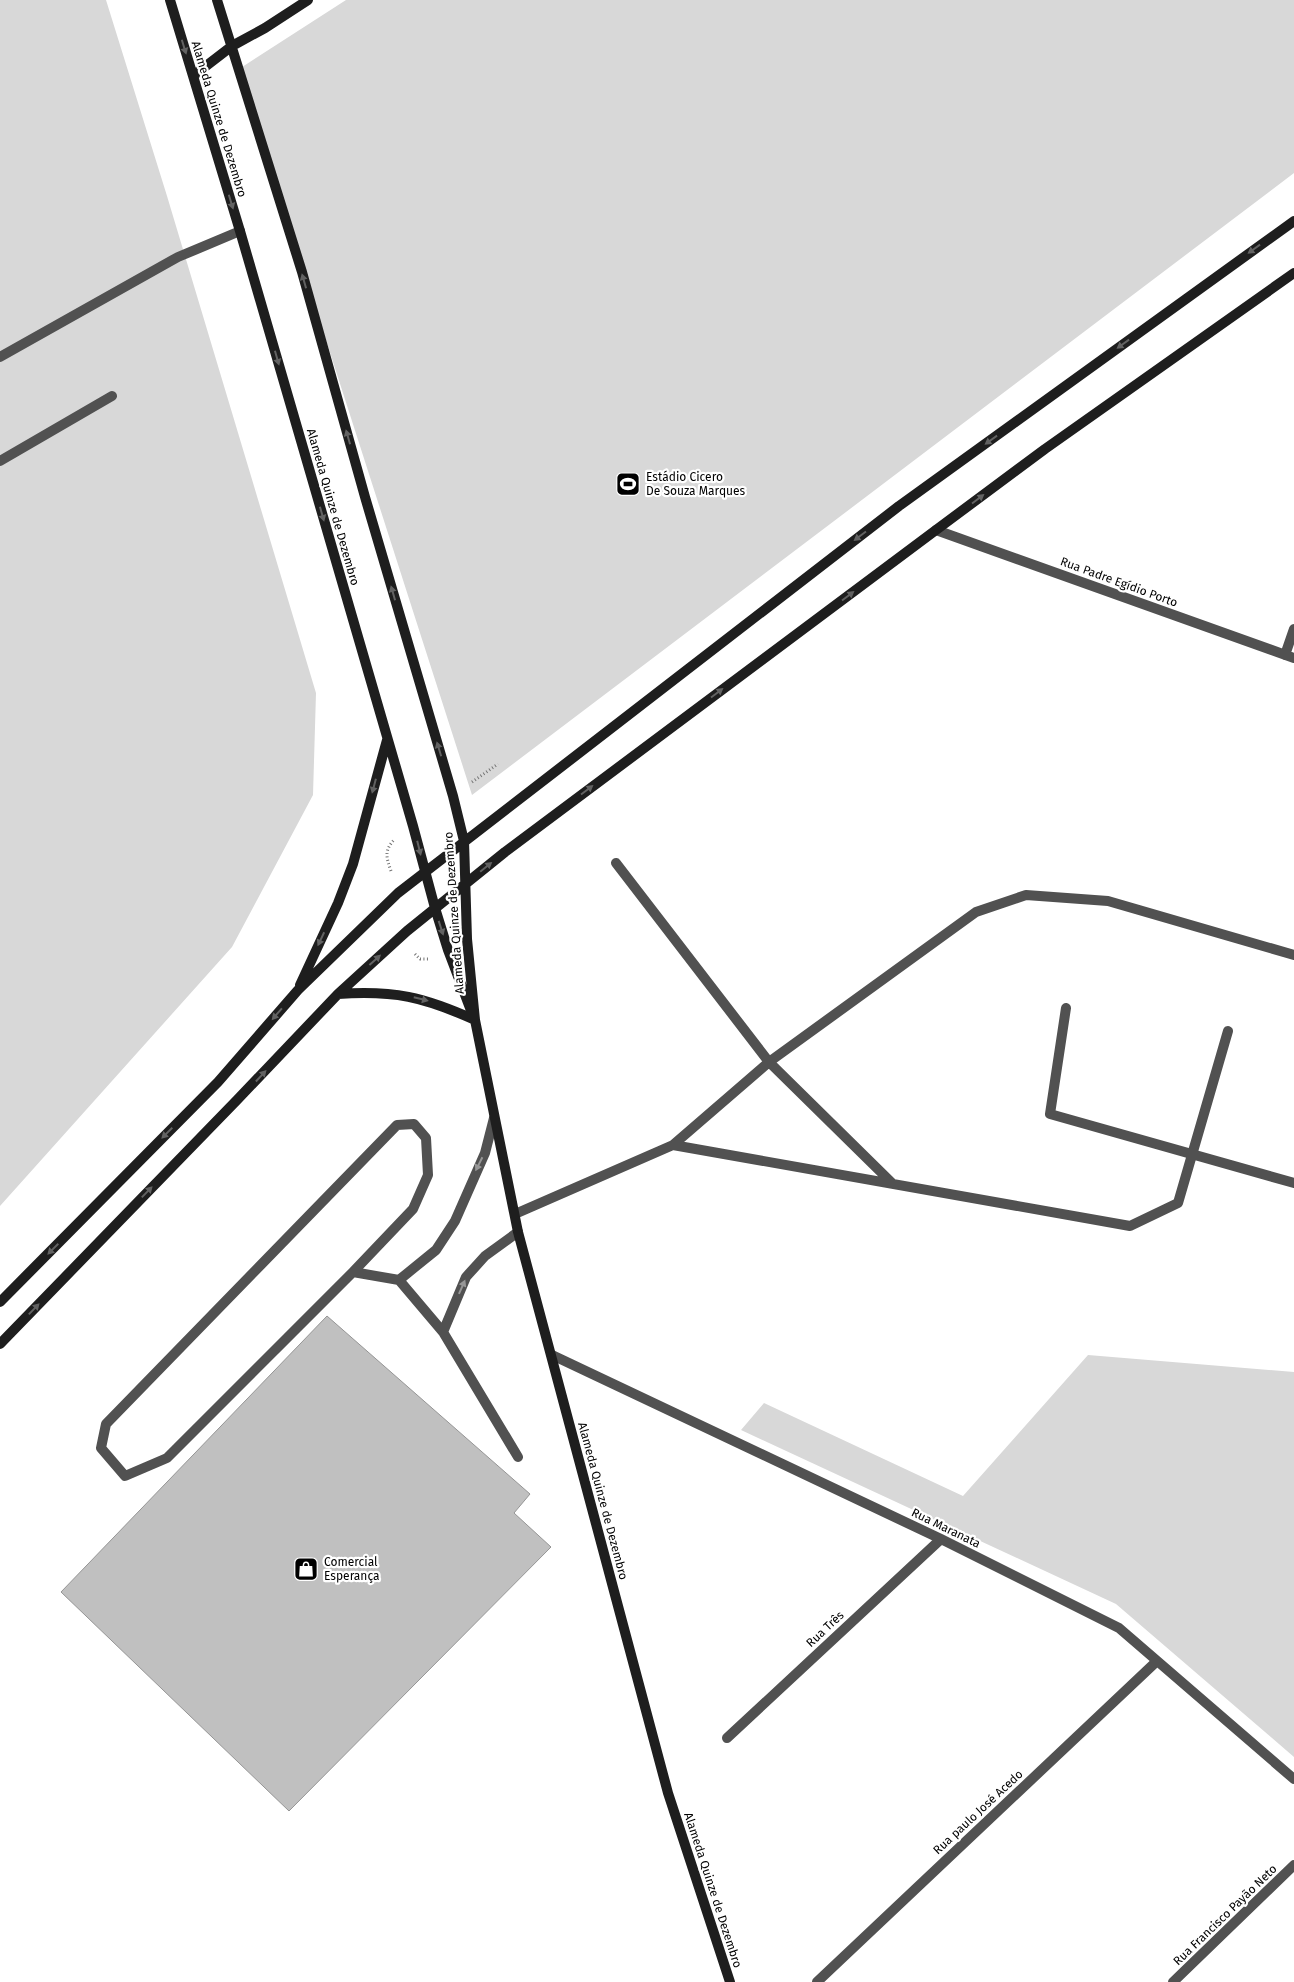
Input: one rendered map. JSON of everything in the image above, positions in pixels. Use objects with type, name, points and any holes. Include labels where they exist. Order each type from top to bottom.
[{"type":"main road","name":"Alameda Quinze de Dezembro","points":[[170,0],[240,231],[413,826],[434,908],[475,1020]]},
{"type":"main road","name":"Alameda Quinze de Dezembro","points":[[217,0],[302,272],[365,497],[453,796],[464,841],[467,938],[475,1020],[518,1232],[668,1793],[730,1982]]},
{"type":"main road","points":[[193,76],[232,46],[265,28],[308,0]]},
{"type":"main road","points":[[0,1302],[218,1082],[298,990],[398,893],[900,506],[1294,221]]},
{"type":"main road","points":[[0,1344],[338,994],[434,908],[599,781],[1045,449],[1294,273]]},
{"type":"main road","points":[[298,990],[338,903],[352,864],[387,739]]},
{"type":"main road","points":[[338,994],[370,992],[398,994],[441,1005],[475,1020]]},
{"type":"street","points":[[0,357],[178,257],[240,231]]},
{"type":"street","points":[[0,461],[112,396]]},
{"type":"street","name":"Rua Padre Egídio Porto","points":[[936,530],[1290,656]]},
{"type":"street","points":[[1290,656],[1294,629]]},
{"type":"street","points":[[616,863],[769,1062],[893,1184]]},
{"type":"street","points":[[515,1214],[673,1145],[769,1062],[976,912],[1026,895],[1108,901],[1294,955]]},
{"type":"street","points":[[1066,1008],[1050,1114],[1192,1156],[1294,1183]]},
{"type":"street","points":[[673,1145],[1130,1226],[1178,1203],[1228,1031]]},
{"type":"street","points":[[399,1280],[436,1250],[455,1221],[485,1153],[494,1118]]},
{"type":"street","points":[[414,1124],[426,1138],[428,1175],[414,1208],[353,1272],[167,1458],[126,1476],[101,1448],[106,1424],[397,1125],[414,1124]]},
{"type":"street","points":[[443,1332],[466,1277],[485,1256],[518,1232]]},
{"type":"street","points":[[353,1272],[399,1280],[443,1332],[518,1457]]},
{"type":"street","name":"Rua Maranata","points":[[552,1355],[941,1539],[1119,1628],[1294,1779]]},
{"type":"street","name":"Rua Três","points":[[727,1738],[941,1539]]},
{"type":"street","name":"Rua paulo José Acedo","points":[[817,1982],[1157,1661]]},
{"type":"street","name":"Rua Francisco Payão Neto","points":[[1173,1982],[1294,1865]]},
{"type":"path","points":[[453,796],[498,764]]},
{"type":"path","points":[[398,893],[386,856],[388,846],[394,839],[413,826]]},
{"type":"shaded area","points":[[0,0],[106,0],[167,196],[316,693],[313,795],[232,947],[0,1206]]},
{"type":"shaded area","name":"Estádio Cicero De Souza Marques","points":[[346,0],[1294,0],[1294,173],[472,795],[239,69]]},
{"type":"shaded area","points":[[1088,1355],[1294,1372],[1294,1757],[1116,1604],[741,1430],[764,1403],[963,1496]]},
{"type":"building","name":"Comercial Esperança","points":[[327,1316],[530,1494],[514,1513],[551,1547],[289,1811],[61,1592]]},
{"type":"place","name":"Estádio Cicero De Souza Marques","points":[[628,484]]},
{"type":"place","name":"Comercial Esperança","points":[[306,1569]]}]
